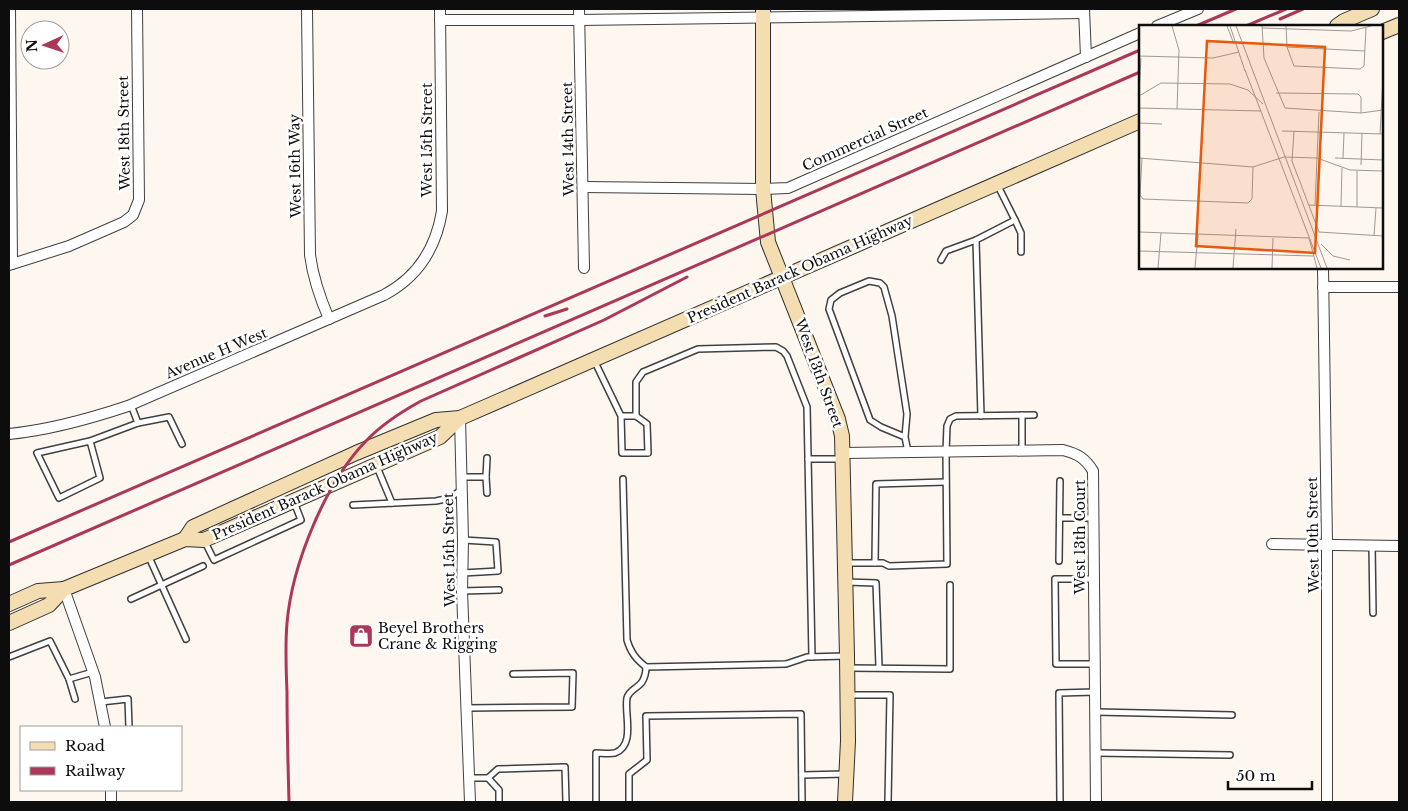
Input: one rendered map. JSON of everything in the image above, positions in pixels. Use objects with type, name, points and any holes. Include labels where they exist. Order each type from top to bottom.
[{"type":"main road","points":[[1338,25],[1372,9]]},
{"type":"main road","name":"West 13th Street","points":[[763,13],[763,189],[768,242],[783,276],[838,420],[842,436],[847,662],[845,802]]},
{"type":"main road","points":[[1383,32],[1399,25]]},
{"type":"main road","name":"President Barack Obama Highway","points":[[185,539],[193,527],[356,454],[436,420],[460,418],[1139,121]]},
{"type":"main road","name":"President Barack Obama Highway","points":[[9,604],[38,591],[64,589],[185,539],[204,540],[440,437],[460,418]]},
{"type":"main road","name":"President Barack Obama Highway","points":[[9,623],[49,605],[64,589]]},
{"type":"street","points":[[10,9],[10,264]]},
{"type":"street","name":"West 18th Street","points":[[10,264],[69,246],[124,222],[134,215],[139,200],[137,9]]},
{"type":"street","name":"West 16th Way","points":[[308,9],[310,255],[316,288],[329,319]]},
{"type":"street","name":"West 15th Street","points":[[420,266],[434,243],[442,211],[440,9]]},
{"type":"street","name":"West 14th Street","points":[[579,9],[584,268]]},
{"type":"street","points":[[1159,25],[1198,9]]},
{"type":"street","points":[[440,20],[579,20],[763,13],[1084,11],[1086,56]]},
{"type":"street","name":"Commercial Street","points":[[582,187],[788,188],[1139,33]]},
{"type":"street","name":"Avenue H West","points":[[9,434],[60,426],[130,405],[392,291],[405,282],[420,266]]},
{"type":"street","name":"West 10th Street","points":[[1323,269],[1327,544],[1327,802]]},
{"type":"street","points":[[1323,287],[1399,287]]},
{"type":"street","name":"West 15th Street","points":[[460,418],[463,540],[462,591],[468,708],[470,802]]},
{"type":"street","name":"West 13th Court","points":[[843,456],[908,452],[1063,450],[1084,458],[1093,470],[1096,802]]},
{"type":"street","points":[[1272,544],[1399,546]]},
{"type":"street","points":[[64,589],[93,672],[106,726]]},
{"type":"lane","points":[[997,183],[1021,233],[1021,252]]},
{"type":"lane","points":[[941,260],[946,251],[976,240],[1014,220]]},
{"type":"lane","points":[[976,240],[981,416]]},
{"type":"lane","points":[[905,437],[870,420],[829,309],[831,300],[840,293],[869,281],[880,282],[884,287],[892,316],[907,414],[905,437],[908,452]]},
{"type":"lane","points":[[636,416],[636,382],[643,372],[698,349],[776,347],[787,356],[807,407],[812,657]]},
{"type":"lane","points":[[593,360],[621,416],[622,453],[648,453],[647,424],[636,416],[621,416]]},
{"type":"lane","points":[[130,405],[138,423]]},
{"type":"lane","points":[[1022,415],[1022,452]]},
{"type":"lane","points":[[845,563],[883,563],[889,566],[947,564],[946,426],[950,419],[956,416],[1034,415]]},
{"type":"lane","points":[[90,441],[100,478],[59,498],[37,453],[90,441],[138,423],[169,417],[182,444]]},
{"type":"lane","points":[[808,459],[843,456]]},
{"type":"lane","points":[[487,458],[487,494]]},
{"type":"lane","points":[[376,464],[392,503]]},
{"type":"lane","points":[[462,477],[486,477]]},
{"type":"lane","points":[[623,478],[627,640],[634,656],[646,666],[786,664],[812,657],[879,667],[950,669],[950,585]]},
{"type":"lane","points":[[1060,481],[1060,561]]},
{"type":"lane","points":[[875,563],[876,484],[946,482]]},
{"type":"lane","points":[[353,506],[443,500],[462,490]]},
{"type":"lane","points":[[204,540],[214,560],[301,520],[293,500]]},
{"type":"lane","points":[[1060,518],[1093,518]]},
{"type":"lane","points":[[463,540],[496,542],[498,572],[463,573]]},
{"type":"lane","points":[[1372,545],[1373,613]]},
{"type":"lane","points":[[148,554],[186,639]]},
{"type":"lane","points":[[131,599],[203,566]]},
{"type":"lane","points":[[1094,579],[1055,579],[1056,664],[1094,664]]},
{"type":"lane","points":[[846,582],[876,583],[879,667]]},
{"type":"lane","points":[[462,591],[500,590]]},
{"type":"lane","points":[[9,657],[50,641],[69,679],[75,699]]},
{"type":"lane","points":[[596,802],[596,753],[615,753],[625,742],[628,734],[627,698],[631,691],[642,682],[646,666]]},
{"type":"lane","points":[[69,679],[93,672]]},
{"type":"lane","points":[[468,708],[572,707],[573,673],[513,674]]},
{"type":"lane","points":[[1060,802],[1059,694],[1095,692]]},
{"type":"lane","points":[[847,695],[890,695],[888,802]]},
{"type":"lane","points":[[101,702],[128,699],[129,726]]},
{"type":"lane","points":[[1095,712],[1232,715]]},
{"type":"lane","points":[[629,802],[629,774],[647,760],[646,716],[800,714],[802,802]]},
{"type":"lane","points":[[1096,753],[1230,755]]},
{"type":"lane","points":[[469,778],[488,778],[498,769],[565,768],[566,802]]},
{"type":"lane","points":[[802,774],[846,774]]},
{"type":"lane","points":[[488,778],[499,790],[499,802]]},
{"type":"railway","points":[[1198,25],[1236,9]]},
{"type":"railway","points":[[1248,25],[1286,9]]},
{"type":"railway","points":[[1280,19],[1303,9]]},
{"type":"railway","points":[[9,542],[1139,50]]},
{"type":"railway","points":[[9,565],[1139,72]]},
{"type":"railway","points":[[289,802],[286,649],[290,600],[303,551],[313,526],[324,502],[351,458],[379,429],[421,401],[604,320],[687,277]]},
{"type":"railway","points":[[545,316],[567,309]]},
{"type":"place","name":"Beyel Brothers Crane & Rigging","points":[[361,636]]}]
